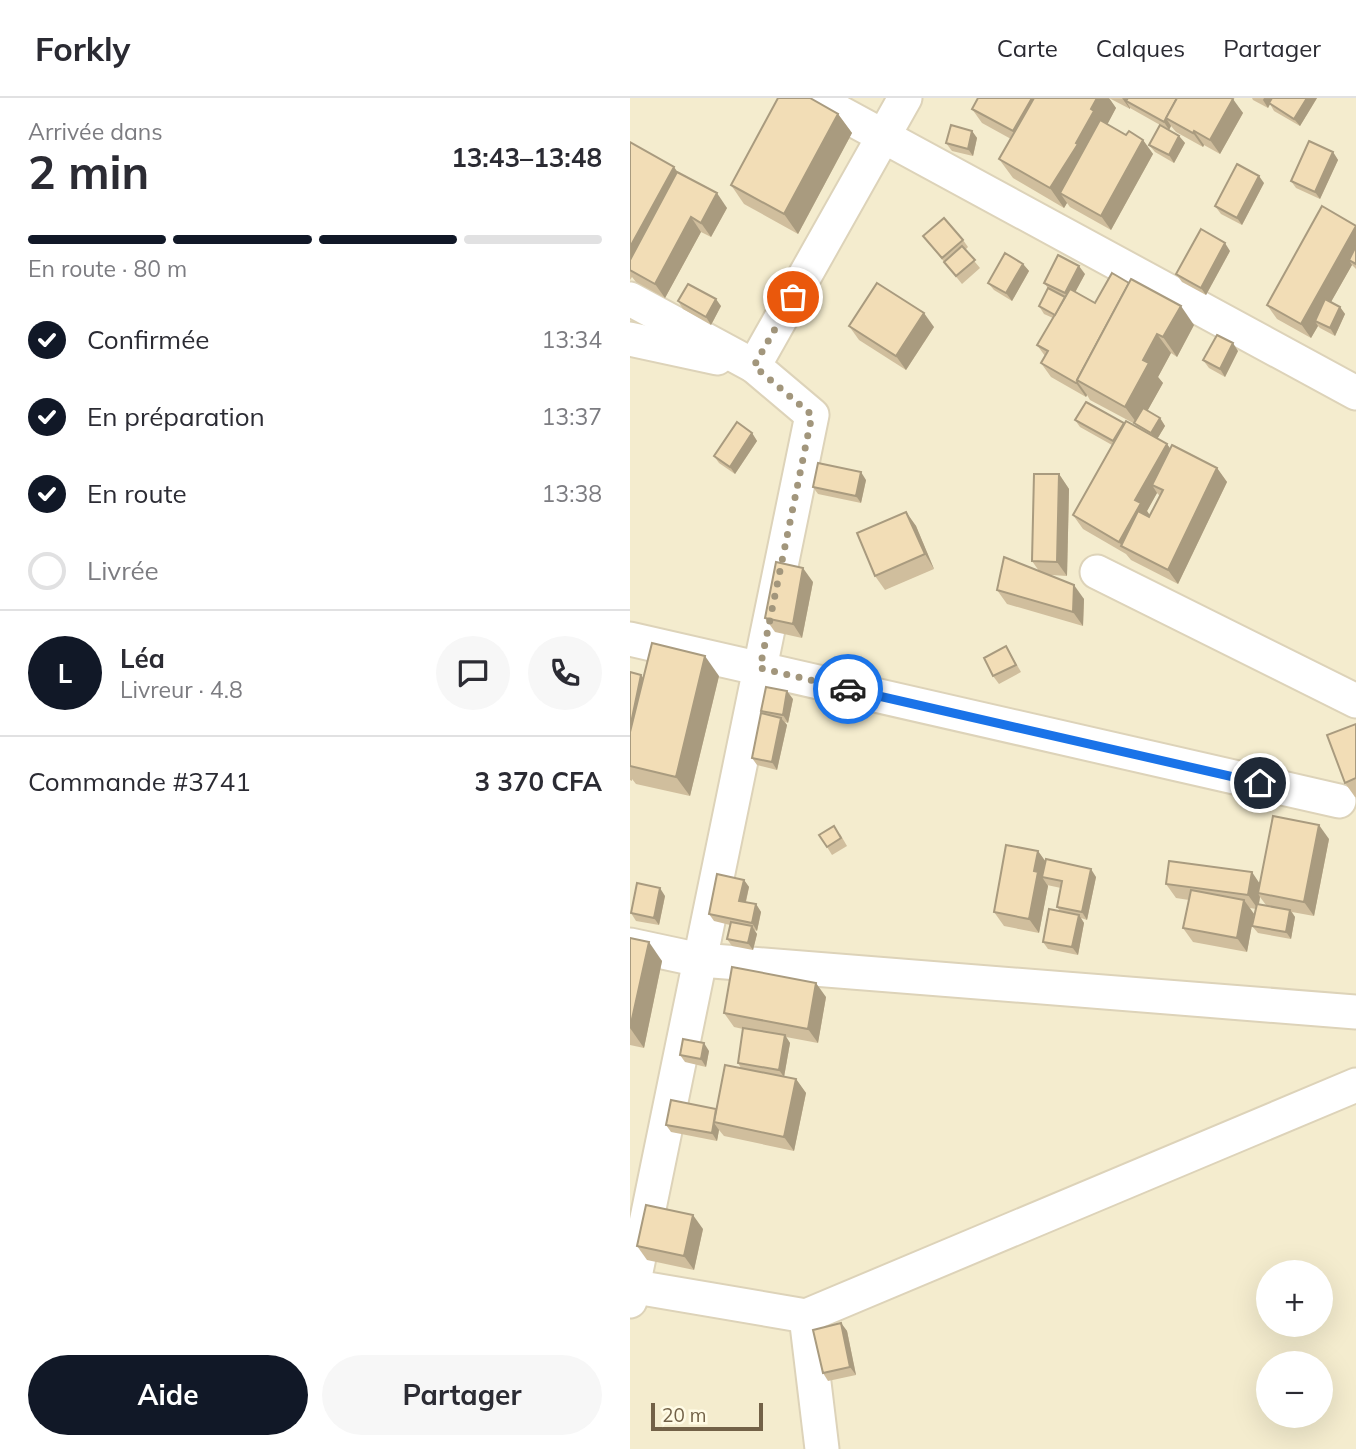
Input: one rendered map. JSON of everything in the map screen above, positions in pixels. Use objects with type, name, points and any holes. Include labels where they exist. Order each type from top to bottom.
[{"type":"street","points":[[813,98],[1356,393]]},
{"type":"street","points":[[754,366],[905,98]]},
{"type":"street","points":[[630,299],[754,366],[812,415],[631,1291],[806,1316],[1356,1085]]},
{"type":"street","points":[[630,339],[754,366]]},
{"type":"street","points":[[1097,572],[1356,701]]},
{"type":"street","points":[[630,639],[1339,801]]},
{"type":"street","points":[[630,945],[700,960],[1356,1012]]},
{"type":"street","points":[[806,1316],[822,1449]]},
{"type":"shaded area","points":[[630,98],[1356,98],[1356,1449],[630,1449]]},
{"type":"building","points":[[778,98],[810,98],[838,114],[784,214],[731,185]]},
{"type":"building","points":[[978,98],[1032,98],[1013,131],[972,109]]},
{"type":"building","points":[[1034,98],[1097,98],[1091,109],[1094,111],[1076,143],[1078,144],[1050,188],[999,159]]},
{"type":"building","points":[[1128,98],[1177,98],[1164,122],[1126,101]]},
{"type":"building","points":[[1177,98],[1233,99],[1210,140],[1166,118]]},
{"type":"building","points":[[1272,98],[1307,98],[1294,119],[1269,103]]},
{"type":"building","points":[[1100,120],[1126,135],[1129,131],[1143,140],[1101,216],[1060,193]]},
{"type":"building","points":[[951,125],[972,131],[968,149],[946,143]]},
{"type":"building","points":[[1160,125],[1179,136],[1169,155],[1149,145]]},
{"type":"building","points":[[1309,141],[1333,152],[1315,192],[1291,181]]},
{"type":"building","points":[[630,142],[674,167],[630,247]]},
{"type":"building","points":[[1237,164],[1259,176],[1237,218],[1215,206]]},
{"type":"building","points":[[677,172],[717,193],[701,223],[691,217],[655,284],[630,270],[630,260]]},
{"type":"building","points":[[1322,206],[1356,226],[1301,324],[1267,305]]},
{"type":"building","points":[[944,218],[963,240],[942,258],[923,236]]},
{"type":"building","points":[[1201,229],[1225,243],[1201,288],[1176,274]]},
{"type":"building","points":[[962,246],[975,260],[956,276],[944,262]]},
{"type":"building","points":[[1356,246],[1356,264],[1349,260]]},
{"type":"building","points":[[1005,253],[1023,264],[1006,293],[988,283]]},
{"type":"building","points":[[1058,255],[1079,266],[1065,293],[1044,283]]},
{"type":"building","points":[[1112,273],[1129,283],[1076,383],[1041,363],[1048,351],[1037,345],[1070,289],[1095,303]]},
{"type":"building","points":[[1131,279],[1181,306],[1163,337],[1157,334],[1143,360],[1149,363],[1125,407],[1077,380]]},
{"type":"building","points":[[877,283],[924,313],[896,356],[849,326]]},
{"type":"building","points":[[688,284],[716,299],[706,317],[678,301]]},
{"type":"building","points":[[1048,288],[1065,297],[1055,315],[1039,306]]},
{"type":"building","points":[[1325,299],[1340,307],[1330,328],[1315,321]]},
{"type":"building","points":[[1217,335],[1233,343],[1220,369],[1203,360]]},
{"type":"building","points":[[1086,402],[1124,423],[1113,441],[1075,420]]},
{"type":"building","points":[[1143,408],[1160,418],[1151,433],[1134,423]]},
{"type":"building","points":[[1126,421],[1167,444],[1135,500],[1141,503],[1119,542],[1073,515]]},
{"type":"building","points":[[737,422],[752,433],[730,467],[714,456]]},
{"type":"building","points":[[1172,445],[1217,468],[1168,570],[1121,546],[1138,511],[1149,517],[1163,490],[1152,485]]},
{"type":"building","points":[[818,463],[861,472],[856,496],[813,487]]},
{"type":"building","points":[[1034,474],[1059,474],[1057,562],[1032,561]]},
{"type":"building","points":[[906,512],[925,554],[875,576],[857,533]]},
{"type":"building","points":[[1004,557],[1074,585],[1073,612],[997,590]]},
{"type":"building","points":[[776,562],[803,568],[793,624],[765,618]]},
{"type":"building","points":[[652,643],[705,656],[676,777],[630,766],[630,732]]},
{"type":"building","points":[[1006,646],[1016,665],[993,676],[984,658]]},
{"type":"building","points":[[630,672],[641,675],[630,728]]},
{"type":"building","points":[[766,687],[787,691],[783,715],[761,711]]},
{"type":"building","points":[[761,713],[781,718],[772,762],[752,758]]},
{"type":"building","points":[[1356,724],[1356,778],[1345,783],[1327,735]]},
{"type":"building","points":[[1273,816],[1319,825],[1304,902],[1258,893]]},
{"type":"building","points":[[834,826],[841,838],[827,847],[819,835]]},
{"type":"building","points":[[1006,845],[1038,851],[1034,871],[1038,872],[1029,919],[994,912]]},
{"type":"building","points":[[1046,859],[1091,869],[1082,912],[1057,907],[1062,881],[1042,877]]},
{"type":"building","points":[[1169,861],[1252,872],[1248,895],[1166,884]]},
{"type":"building","points":[[717,874],[744,880],[739,901],[756,904],[752,923],[709,914]]},
{"type":"building","points":[[637,883],[660,888],[654,918],[631,913]]},
{"type":"building","points":[[1191,890],[1244,900],[1237,938],[1183,928]]},
{"type":"building","points":[[1257,904],[1290,910],[1286,932],[1252,926]]},
{"type":"building","points":[[1049,909],[1079,915],[1072,947],[1043,942]]},
{"type":"building","points":[[731,922],[752,926],[748,943],[727,939]]},
{"type":"building","points":[[630,938],[649,942],[630,1028]]},
{"type":"building","points":[[732,967],[816,983],[808,1029],[724,1013]]},
{"type":"building","points":[[743,1028],[785,1035],[779,1070],[738,1063]]},
{"type":"building","points":[[683,1039],[704,1043],[701,1059],[680,1055]]},
{"type":"building","points":[[725,1065],[796,1079],[784,1137],[714,1122]]},
{"type":"building","points":[[671,1100],[716,1109],[712,1133],[666,1125]]},
{"type":"building","points":[[646,1205],[693,1215],[684,1256],[637,1246]]},
{"type":"building","points":[[841,1323],[850,1367],[823,1373],[813,1330]]},
{"type":"way so far","points":[[793,297],[754,366],[812,415],[760,668],[848,689]]},
{"type":"route","points":[[848,689],[1260,783]]}]
